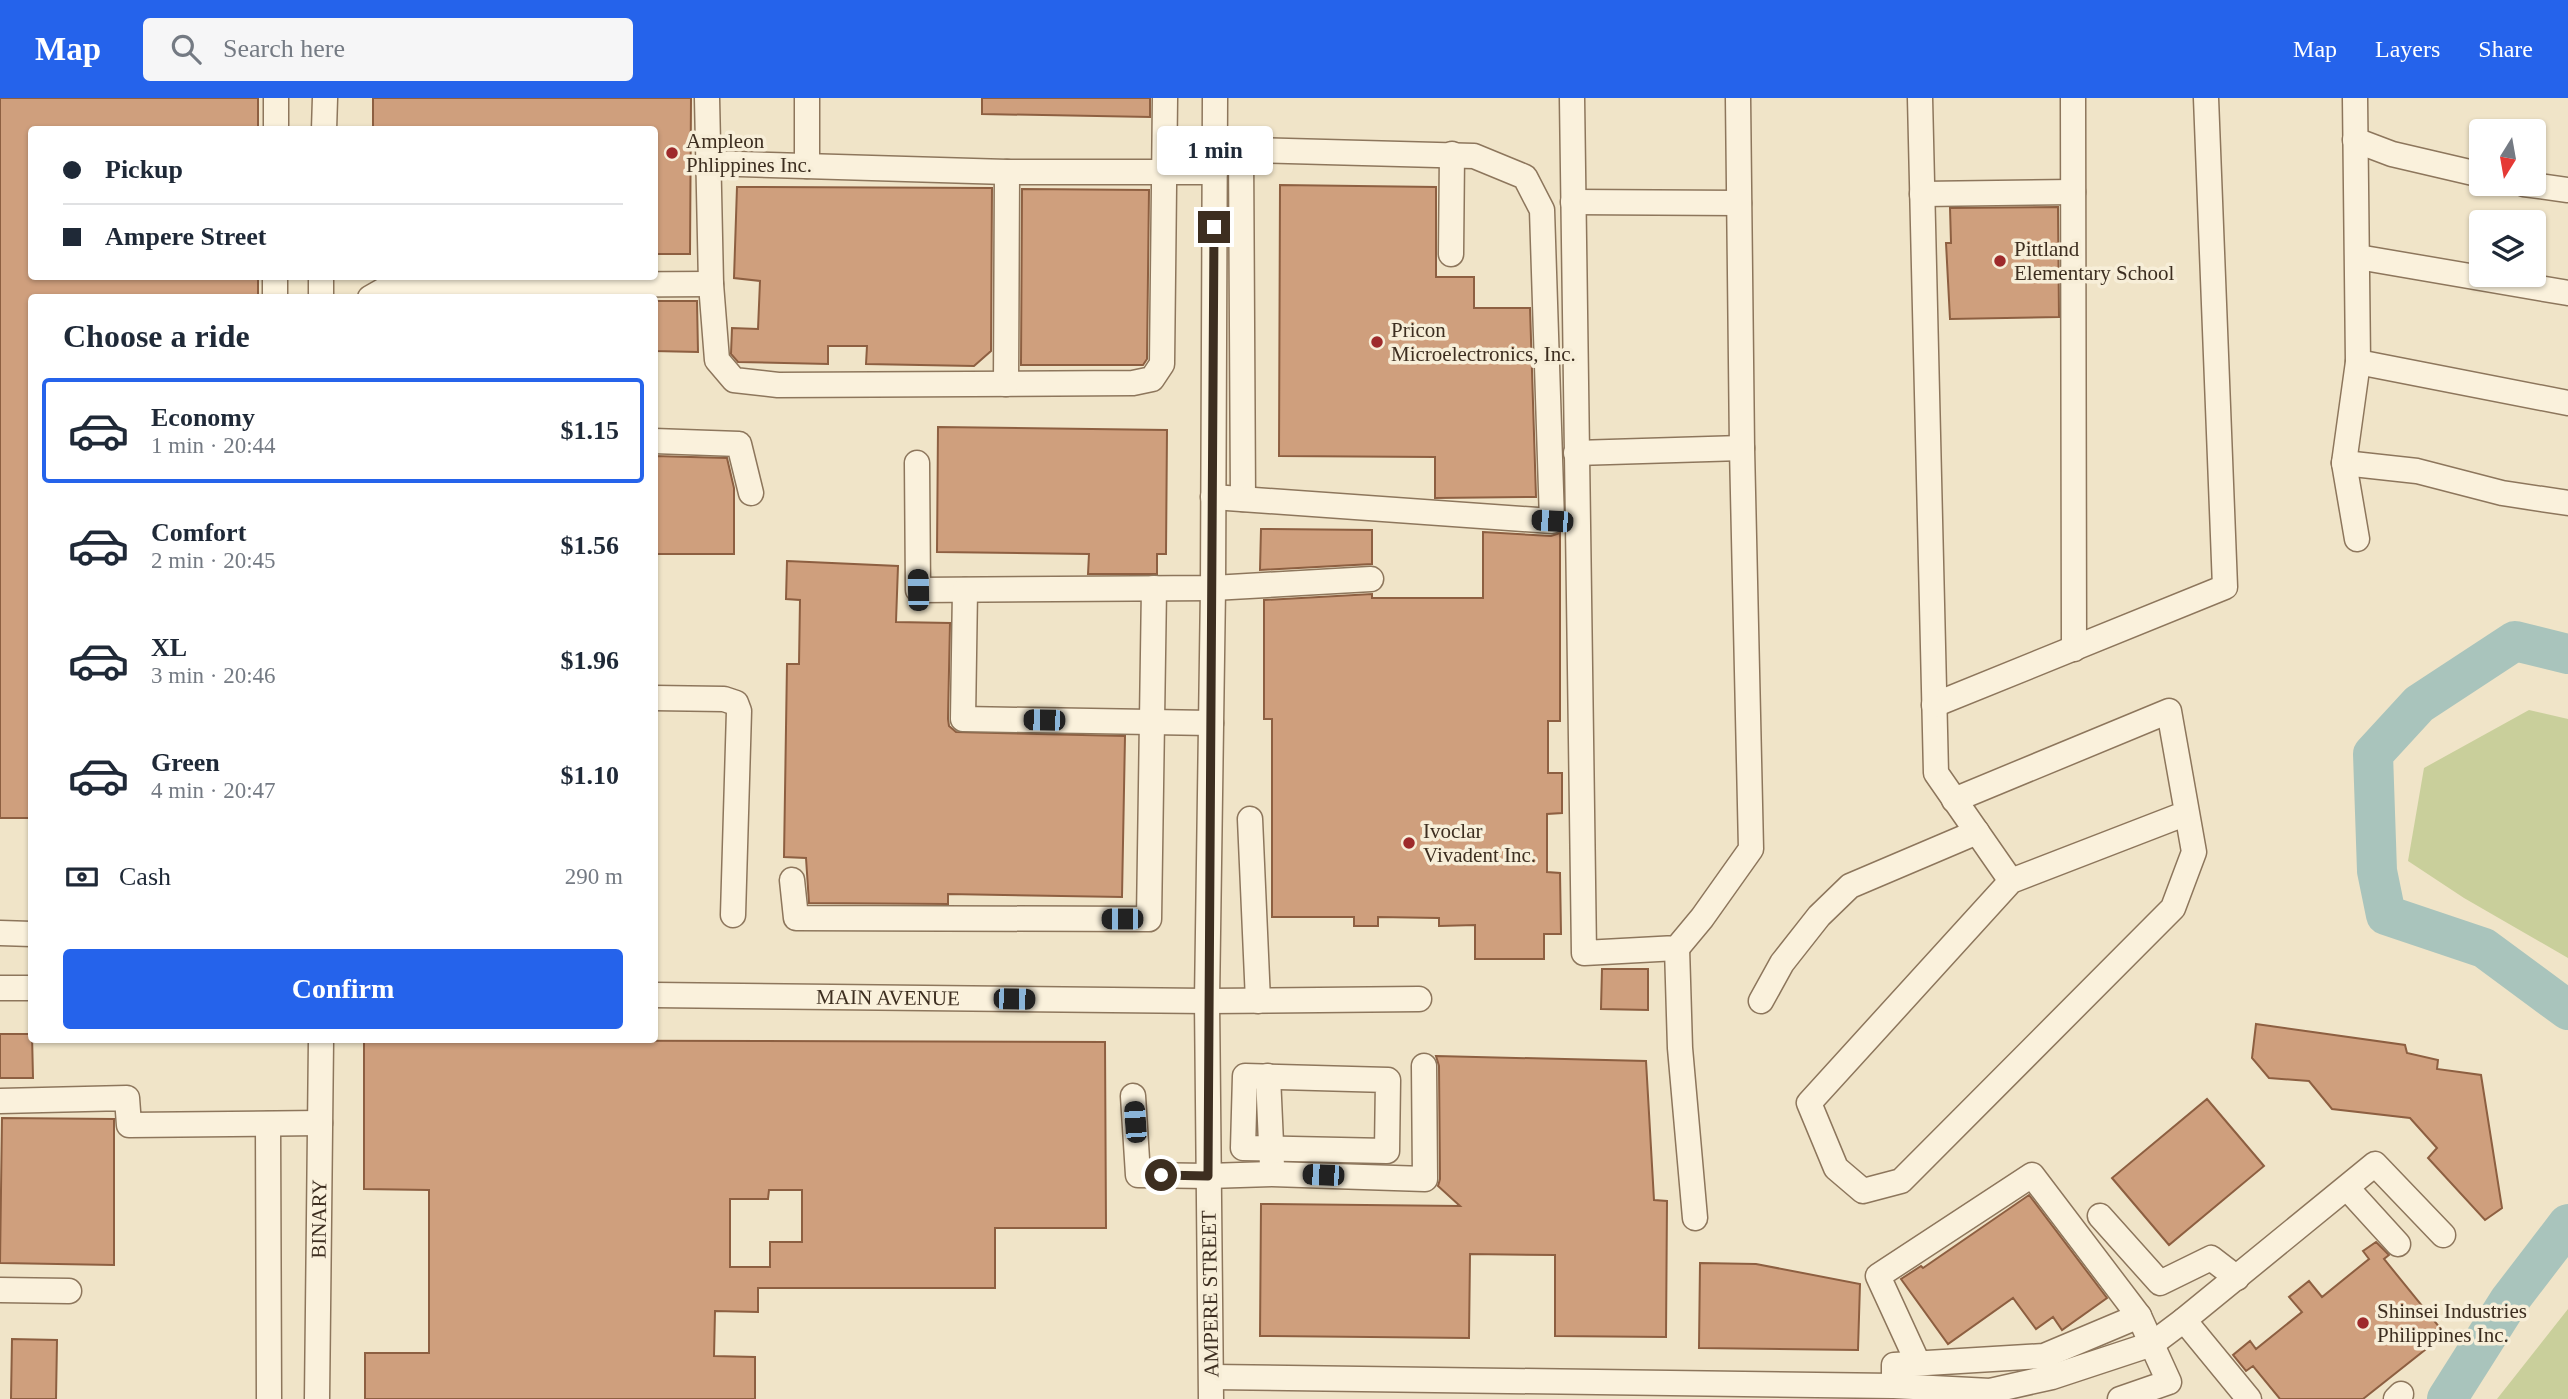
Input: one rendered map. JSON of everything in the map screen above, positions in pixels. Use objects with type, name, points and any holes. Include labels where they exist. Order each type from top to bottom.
[{"type":"street","points":[[276,98],[276,126]]},
{"type":"street","points":[[324,126],[325,98]]},
{"type":"street","points":[[707,98],[711,284],[717,360],[734,380],[778,385],[1133,383],[1152,379],[1162,364],[1165,98]]},
{"type":"street","points":[[807,98],[807,166]]},
{"type":"street","name":"AMPERE STREET","points":[[1212,1388],[1207,1001],[1213,588],[1215,98]]},
{"type":"street","points":[[1572,98],[1584,953],[1677,948]]},
{"type":"street","points":[[1695,1218],[1680,1048],[1677,948],[1751,849],[1738,98]]},
{"type":"street","points":[[1920,98],[1936,773],[2011,881]]},
{"type":"street","points":[[2073,98],[2074,649]]},
{"type":"street","points":[[1934,705],[2225,587],[2206,98]]},
{"type":"street","points":[[2355,98],[2358,362],[2344,463],[2357,539]]},
{"type":"street","points":[[2354,140],[2392,154],[2469,172]]},
{"type":"street","points":[[707,163],[1007,172],[1164,172],[1215,161],[1241,149],[1474,156],[1525,177],[1542,210],[1552,521],[1213,498]]},
{"type":"street","points":[[1241,149],[1243,499]]},
{"type":"street","points":[[1451,254],[1452,154]]},
{"type":"street","points":[[1006,384],[1007,172]]},
{"type":"street","points":[[2546,187],[2568,190]]},
{"type":"street","points":[[1922,194],[2073,192]]},
{"type":"street","points":[[1573,202],[1739,203]]},
{"type":"street","points":[[2358,257],[2568,293]]},
{"type":"street","points":[[377,294],[391,286],[711,284]]},
{"type":"street","points":[[2358,362],[2568,403]]},
{"type":"street","points":[[658,441],[739,444],[751,493]]},
{"type":"street","points":[[1576,453],[1742,448]]},
{"type":"street","points":[[917,463],[918,590],[1213,588],[1371,579]]},
{"type":"street","points":[[2344,463],[2417,471],[2502,493],[2568,503]]},
{"type":"street","points":[[792,880],[796,918],[1149,919],[1154,588]]},
{"type":"street","points":[[965,590],[963,719],[1211,723]]},
{"type":"street","points":[[658,698],[724,699],[736,703],[739,711],[733,915]]},
{"type":"street","points":[[1954,800],[2169,711],[2194,852],[2173,908],[1901,1181],[1863,1191],[1836,1168],[1809,1103],[2011,881],[2187,813]]},
{"type":"street","points":[[1250,818],[1258,1001]]},
{"type":"street","points":[[1761,1001],[1782,962],[1819,916],[1850,886],[1977,832]]},
{"type":"street","points":[[0,933],[28,934]]},
{"type":"street","points":[[0,988],[28,988]]},
{"type":"street","name":"MAIN AVENUE","points":[[658,995],[1207,1001],[1419,999]]},
{"type":"street","name":"BINARY","points":[[317,1399],[321,1043]]},
{"type":"street","points":[[1271,1161],[1425,1179],[1424,1066]]},
{"type":"street","points":[[1133,1096],[1139,1175],[1208,1176],[1271,1161],[1387,1151],[1388,1080],[1268,1076],[1271,1161]]},
{"type":"street","points":[[0,1101],[127,1098],[128,1125],[320,1123]]},
{"type":"street","points":[[268,1124],[269,1399]]},
{"type":"street","points":[[1212,1388],[1894,1387],[1993,1395],[2152,1344],[2184,1321],[2375,1164],[2443,1235]]},
{"type":"street","points":[[1918,1363],[1878,1276],[2032,1175],[2139,1316],[2169,1382],[2120,1399]]},
{"type":"street","points":[[2347,1188],[2398,1244]]},
{"type":"street","points":[[2100,1216],[2160,1283],[2211,1258],[2237,1278]]},
{"type":"street","points":[[0,1290],[69,1291]]},
{"type":"street","points":[[1894,1387],[1894,1365],[2044,1356],[2139,1316]]},
{"type":"street","points":[[2184,1321],[2249,1399]]},
{"type":"green space","points":[[2529,710],[2568,719],[2568,958],[2464,898],[2408,861],[2424,768]]},
{"type":"green space","points":[[2568,1309],[2568,1399],[2497,1399]]},
{"type":"building","points":[[0,98],[258,98],[258,126],[28,126],[28,280],[258,280],[258,294],[28,294],[28,818],[0,818]]},
{"type":"building","name":"Ampleon Phlippines Inc.","points":[[373,98],[691,98],[690,254],[658,254],[658,126],[373,126]]},
{"type":"building","points":[[982,98],[1150,98],[1150,117],[982,114]]},
{"type":"building","name":"Pricon Microelectronics, Inc.","points":[[1280,185],[1436,187],[1436,277],[1474,277],[1474,308],[1530,308],[1536,497],[1435,498],[1435,457],[1279,456]]},
{"type":"building","points":[[737,187],[992,188],[991,351],[974,366],[866,364],[867,346],[828,346],[828,364],[738,362],[731,354],[732,328],[758,329],[760,281],[734,278]]},
{"type":"building","points":[[1022,189],[1149,190],[1147,359],[1143,365],[1021,365]]},
{"type":"building","name":"Pittland Elementary School","points":[[2058,207],[2059,317],[1950,319],[1946,243],[1951,243],[1950,208]]},
{"type":"building","points":[[658,301],[697,301],[698,352],[658,351]]},
{"type":"building","points":[[938,427],[1167,430],[1166,554],[1157,554],[1157,574],[1088,574],[1089,554],[937,552]]},
{"type":"building","points":[[658,456],[727,458],[734,488],[734,554],[658,554]]},
{"type":"building","points":[[1261,529],[1372,530],[1372,564],[1260,570]]},
{"type":"building","points":[[1483,532],[1551,536],[1560,533],[1560,721],[1548,721],[1548,773],[1562,773],[1562,813],[1547,814],[1547,872],[1560,873],[1561,934],[1544,934],[1544,959],[1475,959],[1475,925],[1439,926],[1439,918],[1378,917],[1378,926],[1354,926],[1354,917],[1272,917],[1272,719],[1264,719],[1264,600],[1372,594],[1372,598],[1483,598]]},
{"type":"building","points":[[787,561],[898,566],[896,622],[950,623],[948,719],[949,726],[956,732],[1125,736],[1122,897],[948,894],[948,904],[809,903],[806,858],[784,857],[787,664],[799,664],[800,600],[786,599]]},
{"type":"building","points":[[1602,969],[1648,969],[1648,1010],[1601,1009]]},
{"type":"building","points":[[2256,1024],[2405,1045],[2407,1053],[2438,1060],[2437,1069],[2481,1075],[2502,1208],[2485,1220],[2428,1158],[2437,1148],[2410,1118],[2332,1109],[2309,1081],[2269,1078],[2252,1058]]},
{"type":"building","points":[[0,1034],[28,1034],[28,1043],[32,1043],[33,1078],[0,1078]]},
{"type":"building","points":[[1105,1042],[1106,1228],[995,1228],[995,1288],[758,1288],[758,1312],[715,1311],[714,1356],[755,1357],[755,1399],[365,1399],[365,1353],[429,1353],[429,1190],[364,1189],[364,1043]],"holes":[[[769,1190],[802,1190],[802,1242],[770,1242],[770,1267],[730,1267],[730,1199],[768,1199]]]},
{"type":"building","points":[[1436,1056],[1646,1061],[1654,1200],[1667,1201],[1666,1337],[1555,1336],[1555,1255],[1470,1254],[1469,1338],[1260,1336],[1261,1204],[1460,1206],[1438,1186],[1439,1066]]},
{"type":"building","points":[[2207,1099],[2264,1166],[2169,1245],[2112,1178]]},
{"type":"building","points":[[2,1118],[114,1119],[114,1265],[0,1263]]},
{"type":"building","points":[[2029,1195],[2107,1298],[2062,1330],[2053,1317],[2036,1329],[2013,1298],[1948,1344],[1901,1279],[1921,1266],[1923,1268]]},
{"type":"building","name":"Shinsei Industries Philippines Inc.","points":[[2376,1242],[2389,1255],[2384,1259],[2445,1334],[2363,1399],[2280,1399],[2253,1366],[2246,1371],[2233,1355],[2250,1341],[2256,1349],[2302,1312],[2289,1297],[2309,1281],[2322,1297],[2369,1259],[2363,1251]]},
{"type":"building","points":[[1700,1263],[1756,1264],[1860,1284],[1858,1350],[1699,1348]]},
{"type":"building","points":[[12,1339],[57,1340],[56,1399],[11,1399]]},
{"type":"waterway","points":[[2568,654],[2515,641],[2419,704],[2373,754],[2377,871],[2386,915],[2484,948],[2568,1010]]},
{"type":"waterway","points":[[2447,1399],[2509,1301],[2568,1224]]},
{"type":"place","name":"Ampleon Phlippines Inc.","points":[[672,153]]},
{"type":"place","name":"Pittland Elementary School","points":[[2000,261]]},
{"type":"place","name":"Pricon Microelectronics, Inc.","points":[[1377,342]]},
{"type":"place","name":"Ivoclar Vivadent Inc.","points":[[1409,843]]},
{"type":"place","name":"Shinsei Industries Philippines Inc.","points":[[2363,1323]]},
{"type":"route","points":[[1161,1175],[1208,1176],[1207,1001],[1213,588],[1214,227]]}]
